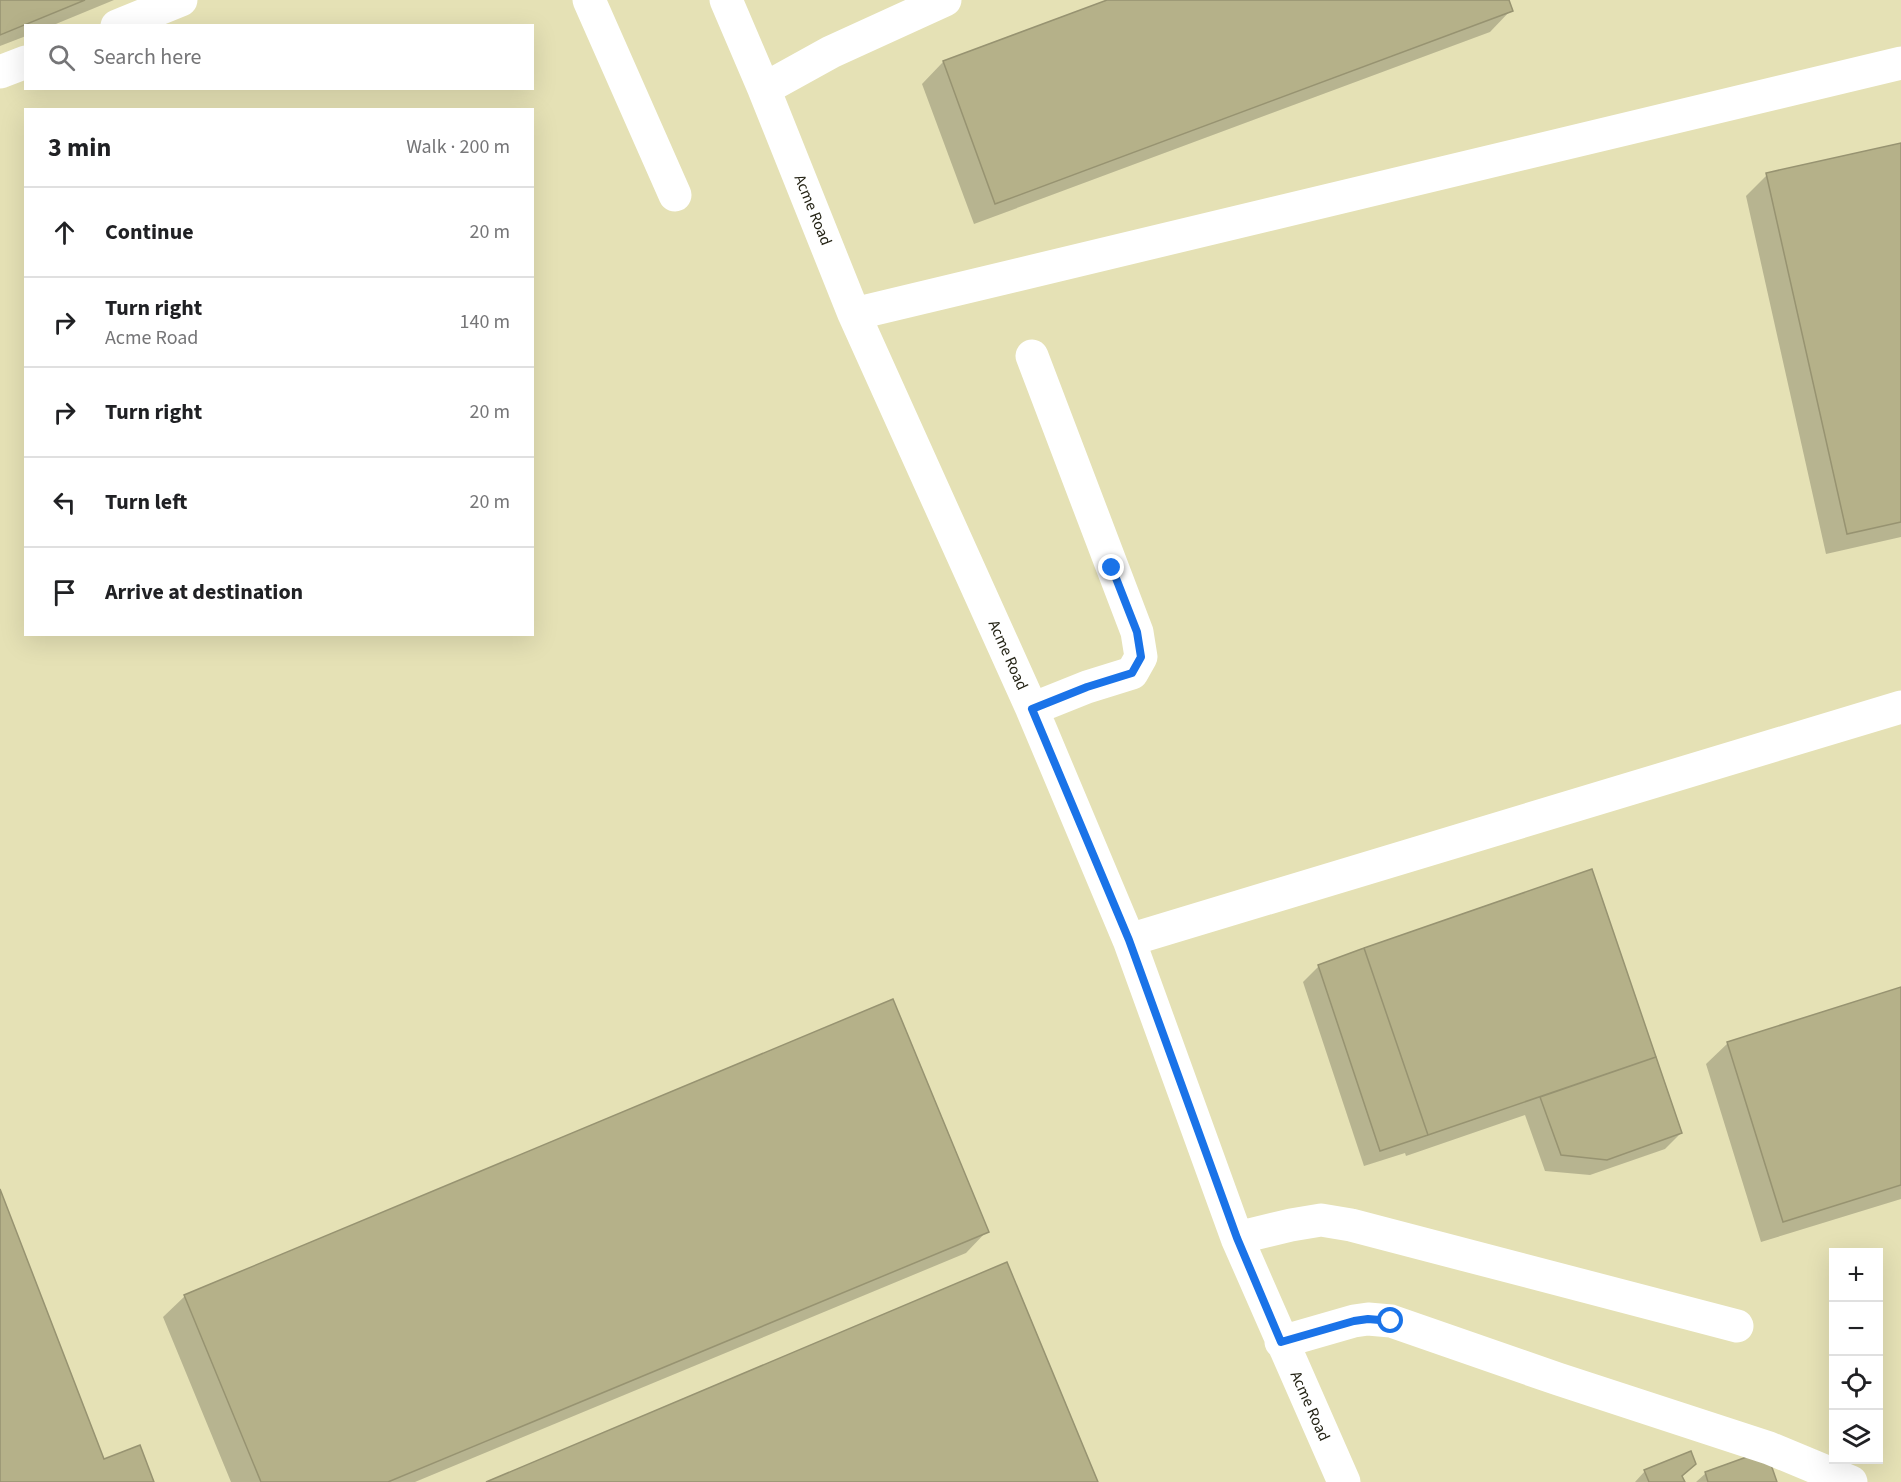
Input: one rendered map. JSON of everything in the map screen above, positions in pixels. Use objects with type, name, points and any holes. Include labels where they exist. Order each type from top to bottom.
[{"type":"street","points":[[122,24],[181,0]]},
{"type":"street","points":[[589,0],[675,195]]},
{"type":"street","name":"Acme Road","points":[[726,0],[854,314],[1032,709],[1129,940],[1237,1238],[1344,1482]]},
{"type":"street","points":[[764,89],[831,52],[945,0]]},
{"type":"street","points":[[0,72],[24,63]]},
{"type":"street","points":[[854,314],[1901,63]]},
{"type":"street","points":[[1032,356],[1137,632],[1141,657],[1132,673],[1087,687],[1032,709]]},
{"type":"street","points":[[1129,940],[1901,707]]},
{"type":"street","points":[[1237,1238],[1321,1220],[1351,1225],[1737,1326]]},
{"type":"street","points":[[1281,1342],[1354,1321],[1368,1319],[1391,1321],[1769,1448],[1851,1482]]},
{"type":"shaded area","points":[[0,0],[1901,0],[1901,1482],[0,1482]]},
{"type":"building","points":[[0,0],[85,0],[24,24],[0,35]]},
{"type":"building","points":[[1107,0],[1509,0],[1513,11],[995,204],[943,61]]},
{"type":"building","points":[[1901,143],[1901,522],[1847,534],[1766,173]]},
{"type":"building","points":[[1592,869],[1656,1057],[1428,1135],[1364,948]]},
{"type":"building","points":[[1364,948],[1428,1135],[1380,1151],[1318,965]]},
{"type":"building","points":[[1901,987],[1901,1185],[1783,1222],[1727,1042]]},
{"type":"building","points":[[893,999],[989,1232],[388,1482],[261,1482],[184,1295]]},
{"type":"building","points":[[1656,1057],[1682,1133],[1607,1160],[1561,1155],[1540,1097]]},
{"type":"building","points":[[0,1189],[104,1459],[140,1445],[154,1482],[0,1482]]},
{"type":"building","points":[[1007,1262],[1098,1482],[486,1482]]},
{"type":"building","points":[[1766,1450],[1777,1482],[1708,1482],[1705,1472]]},
{"type":"building","points":[[1691,1451],[1696,1464],[1682,1476],[1685,1482],[1649,1482],[1644,1470]]},
{"type":"route","points":[[1112,568],[1137,632],[1141,657],[1132,673],[1087,687],[1032,709],[1129,940],[1237,1238],[1281,1342],[1354,1321],[1368,1319],[1391,1321]]}]
